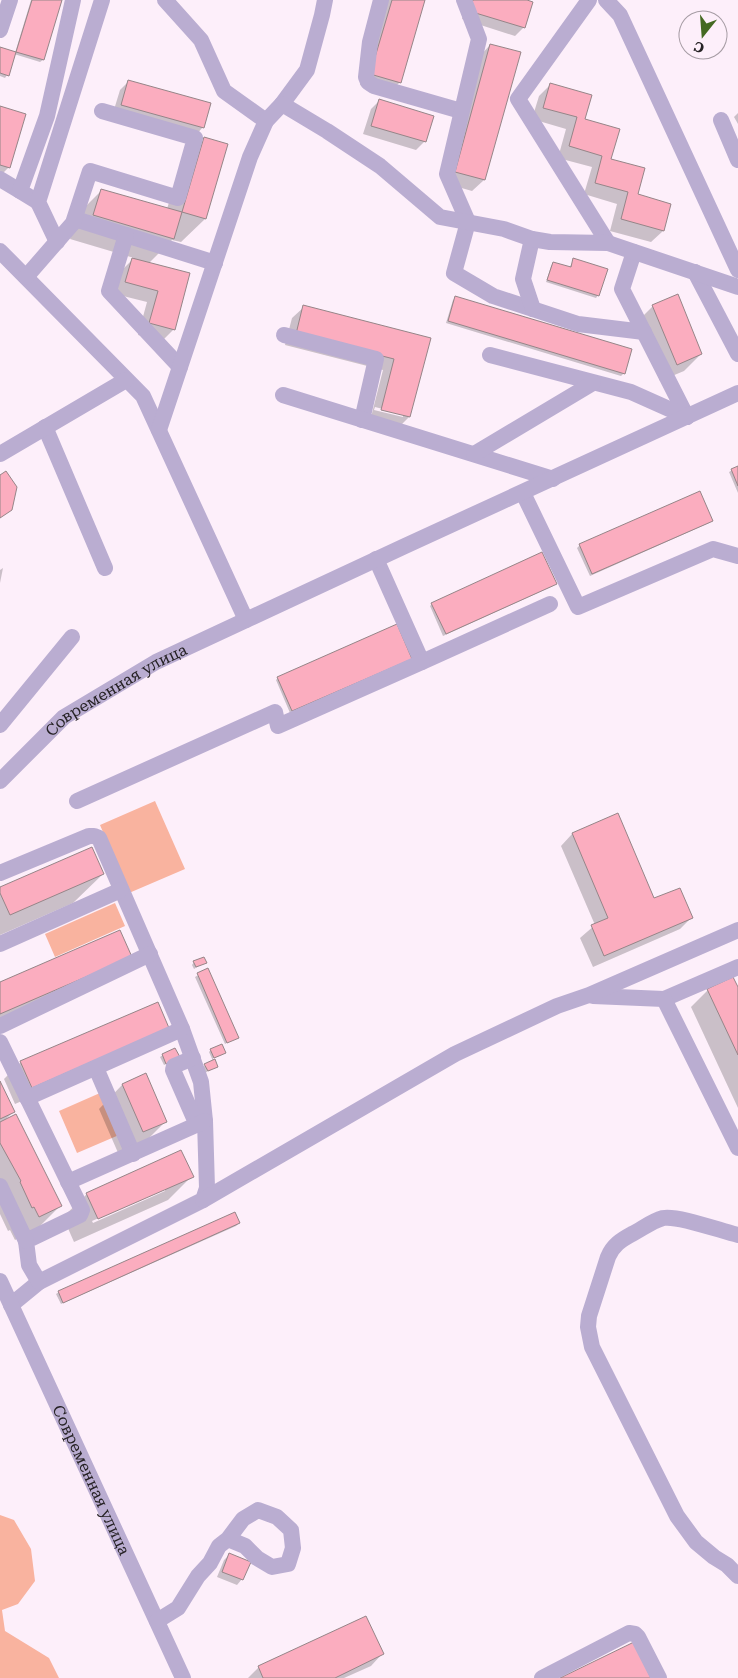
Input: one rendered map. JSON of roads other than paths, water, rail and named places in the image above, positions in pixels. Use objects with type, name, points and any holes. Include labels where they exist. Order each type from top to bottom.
[{"type":"street","points":[[0,30],[10,0]]},
{"type":"street","points":[[20,191],[47,116],[74,0]]},
{"type":"street","points":[[38,202],[102,0]]},
{"type":"street","points":[[165,0],[201,40],[224,92],[266,121]]},
{"type":"street","points":[[159,430],[250,158],[266,121],[282,104],[307,70],[325,0]]},
{"type":"street","points":[[382,0],[370,42],[366,77],[368,82],[374,86],[461,111]]},
{"type":"street","points":[[464,0],[479,39],[447,174],[468,222],[454,273],[493,296],[578,324],[644,332]]},
{"type":"street","points":[[589,0],[518,98],[608,243]]},
{"type":"street","points":[[606,0],[620,15],[738,270]]},
{"type":"street","points":[[282,104],[380,166],[440,217],[504,230],[532,239],[550,242],[608,243],[738,287]]},
{"type":"street","points":[[26,277],[73,223],[90,171],[178,198],[195,138],[102,111]]},
{"type":"street","points":[[720,120],[738,160]]},
{"type":"street","points":[[0,179],[38,202],[57,242]]},
{"type":"street","points":[[74,220],[215,263]]},
{"type":"street","points":[[126,235],[109,291],[180,367]]},
{"type":"street","points":[[532,239],[523,279],[533,309]]},
{"type":"street","points":[[0,251],[143,396],[246,620]]},
{"type":"street","points":[[634,252],[622,289],[687,417]]},
{"type":"street","points":[[695,272],[738,354]]},
{"type":"street","points":[[284,335],[376,359],[362,420]]},
{"type":"street","points":[[490,356],[631,392],[687,417]]},
{"type":"street","points":[[0,454],[126,380]]},
{"type":"street","points":[[474,454],[593,382]]},
{"type":"street","name":"Современная улица","points":[[0,781],[64,717],[156,662],[738,393]]},
{"type":"street","points":[[283,395],[553,479]]},
{"type":"street","points":[[44,427],[104,568]]},
{"type":"street","points":[[522,493],[578,607],[713,549],[738,556]]},
{"type":"street","points":[[376,559],[422,662]]},
{"type":"street","points":[[77,801],[275,712],[278,726],[550,604]]},
{"type":"street","points":[[0,725],[72,637]]},
{"type":"street","points":[[0,873],[89,836],[99,838],[182,1029],[201,1082],[201,1123],[208,1188],[203,1200]]},
{"type":"street","points":[[2,938],[121,890]]},
{"type":"street","points":[[11,1305],[39,1282],[203,1200],[455,1054],[557,1006],[589,996],[738,930]]},
{"type":"street","points":[[0,1026],[150,954]]},
{"type":"street","points":[[589,996],[664,999],[738,967]]},
{"type":"street","points":[[664,999],[738,1148]]},
{"type":"street","points":[[27,1098],[182,1029]]},
{"type":"street","points":[[0,1042],[82,1213],[26,1241]]},
{"type":"street","points":[[193,1058],[174,1066],[173,1070],[201,1123]]},
{"type":"street","points":[[96,1068],[133,1154]]},
{"type":"street","points":[[68,1182],[201,1123]]},
{"type":"street","points":[[0,1186],[26,1241],[29,1265],[39,1282]]},
{"type":"street","points":[[734,1567],[714,1557],[696,1542],[677,1516],[592,1347],[588,1327],[589,1316],[610,1250],[620,1241],[656,1221],[667,1218],[682,1220],[738,1236]]},
{"type":"street","name":"Современная улица","points":[[0,1281],[183,1678]]},
{"type":"street","points":[[157,1621],[178,1608],[198,1576],[210,1563],[219,1546],[228,1539]]},
{"type":"street","points":[[542,1678],[629,1634],[635,1634],[659,1678]]}]
